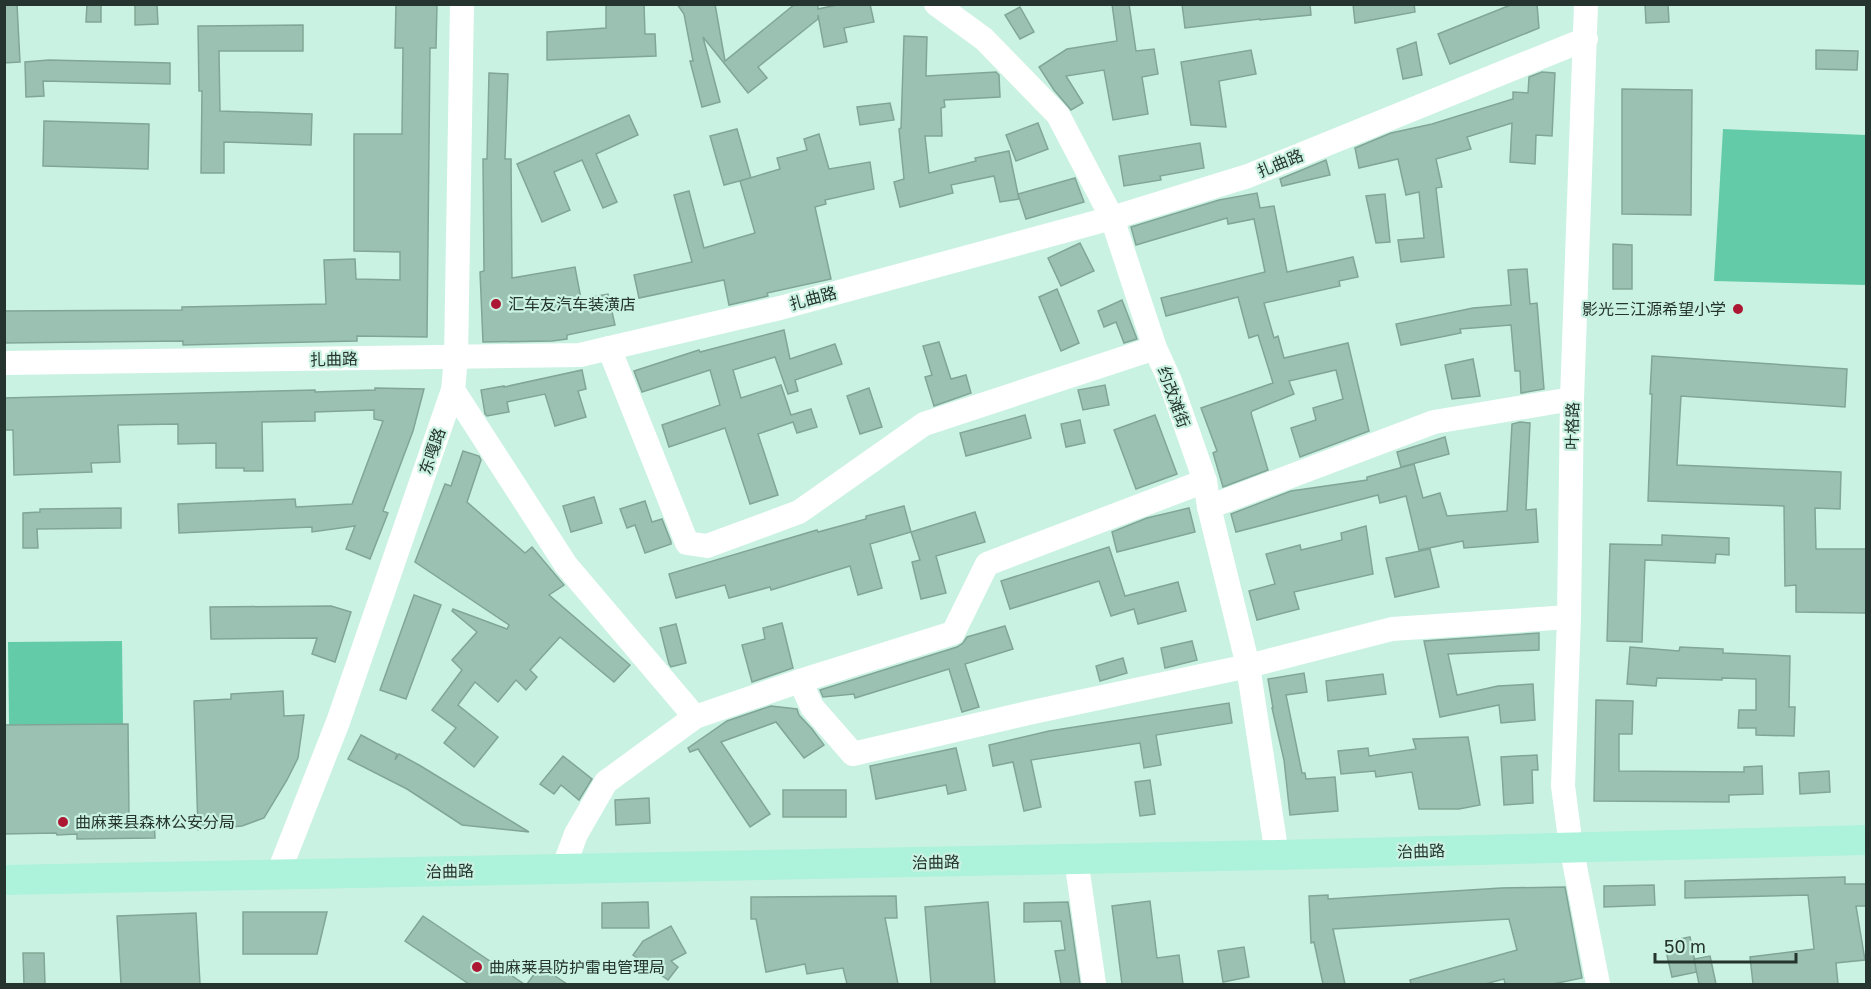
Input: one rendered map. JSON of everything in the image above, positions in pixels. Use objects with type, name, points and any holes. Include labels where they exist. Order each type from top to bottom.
[{"type":"main road","name":"治曲路","points":[[4,880],[1277,855],[1866,840]]},
{"type":"street","name":"东嘎路","points":[[278,874],[338,722],[453,390],[456,358],[462,4]]},
{"type":"street","name":"约改滩街","points":[[936,4],[984,39],[1058,115],[1112,218],[1155,348],[1170,381],[1205,482],[1248,666],[1277,855]]},
{"type":"street","name":"叶格路","points":[[1586,4],[1572,399],[1569,617],[1563,786],[1571,846],[1598,984]]},
{"type":"street","name":"扎曲路","points":[[4,363],[580,355],[780,308],[1112,218],[1248,176],[1586,39]]},
{"type":"street","points":[[609,348],[687,543],[707,546],[799,512],[924,424],[1155,348]]},
{"type":"street","points":[[453,390],[566,565],[695,717]]},
{"type":"street","points":[[1209,507],[1434,422],[1572,399]]},
{"type":"street","points":[[562,869],[576,834],[606,782],[695,717],[953,633],[987,564],[1205,482]]},
{"type":"street","points":[[800,681],[812,707],[853,754],[1028,713],[1248,666],[1392,629],[1569,617]]},
{"type":"street","points":[[1076,859],[1094,984]]},
{"type":"green space","points":[[1723,129],[1866,135],[1866,285],[1714,281]]},
{"type":"green space","points":[[122,641],[123,724],[9,725],[8,642]]},
{"type":"building","points":[[4,4],[17,4],[20,62],[4,63]]},
{"type":"building","points":[[87,4],[101,4],[101,22],[86,22]]},
{"type":"building","points":[[135,4],[157,4],[158,24],[135,25]]},
{"type":"building","points":[[396,4],[437,4],[436,48],[430,48],[427,337],[357,336],[357,341],[183,345],[183,341],[4,343],[4,311],[182,310],[182,307],[326,304],[324,260],[355,259],[356,279],[400,280],[400,252],[354,251],[354,134],[402,134],[403,48],[395,48]]},
{"type":"building","points":[[606,4],[644,4],[645,34],[655,34],[656,56],[547,60],[547,32],[606,28]]},
{"type":"building","points":[[677,4],[715,4],[725,61],[795,4],[818,4],[818,9],[841,4],[870,4],[874,22],[844,28],[847,42],[824,47],[818,15],[818,19],[758,67],[767,78],[748,93],[703,37],[720,102],[702,107],[690,61],[693,61],[684,14]]},
{"type":"building","points":[[1112,4],[1129,4],[1136,51],[1154,49],[1158,74],[1142,77],[1148,114],[1113,120],[1104,70],[1066,76],[1083,103],[1071,110],[1039,67],[1067,49],[1117,41]]},
{"type":"building","points":[[1182,4],[1310,4],[1311,15],[1185,28]]},
{"type":"building","points":[[1353,4],[1414,4],[1415,12],[1355,23]]},
{"type":"building","points":[[1513,4],[1537,4],[1539,28],[1450,64],[1438,34]]},
{"type":"building","points":[[1645,4],[1668,4],[1669,22],[1646,23]]},
{"type":"building","points":[[1020,7],[1034,32],[1020,39],[1005,15]]},
{"type":"building","points":[[303,25],[303,51],[219,51],[220,111],[312,114],[311,145],[224,142],[224,173],[201,173],[202,91],[199,91],[198,26]]},
{"type":"building","points":[[904,36],[927,37],[926,76],[996,72],[999,75],[1000,97],[944,100],[945,107],[941,108],[942,136],[925,136],[929,173],[976,161],[975,158],[1009,151],[1019,199],[1000,202],[994,176],[951,185],[953,193],[900,207],[894,182],[904,179],[899,129],[901,128]]},
{"type":"building","points":[[1416,42],[1422,75],[1403,79],[1397,49]]},
{"type":"building","points":[[1251,50],[1256,74],[1219,81],[1226,127],[1191,125],[1181,62]]},
{"type":"building","points":[[1816,50],[1858,51],[1857,70],[1816,69]]},
{"type":"building","points":[[49,60],[170,63],[170,84],[43,81],[44,96],[26,97],[25,62]]},
{"type":"building","points":[[1542,72],[1555,73],[1552,136],[1536,135],[1535,164],[1510,162],[1512,123],[1467,137],[1471,149],[1436,159],[1442,187],[1436,188],[1444,257],[1401,262],[1398,240],[1424,238],[1419,192],[1406,195],[1398,159],[1359,168],[1355,148],[1391,133],[1432,124],[1513,99],[1513,92],[1528,93],[1529,77]]},
{"type":"building","points":[[489,73],[508,74],[505,159],[511,159],[512,278],[575,267],[581,299],[608,294],[615,325],[567,335],[567,339],[552,341],[483,342],[480,272],[484,271],[483,159],[487,159]]},
{"type":"building","points":[[1622,89],[1692,90],[1691,215],[1622,214]]},
{"type":"building","points":[[890,103],[894,120],[860,125],[857,107]]},
{"type":"building","points":[[629,115],[638,135],[596,154],[617,202],[603,208],[582,160],[554,172],[570,210],[542,222],[517,164]]},
{"type":"building","points":[[44,121],[149,124],[148,169],[43,166]]},
{"type":"building","points":[[1038,123],[1048,149],[1016,161],[1006,135]]},
{"type":"building","points":[[737,129],[751,178],[724,185],[710,136]]},
{"type":"building","points":[[819,134],[829,169],[870,162],[874,189],[825,200],[826,204],[815,207],[831,279],[767,293],[768,296],[729,305],[724,280],[639,298],[634,275],[692,262],[674,195],[689,191],[704,248],[755,233],[740,181],[780,169],[777,158],[807,150],[804,139]]},
{"type":"building","points":[[1200,143],[1204,168],[1160,176],[1161,180],[1124,186],[1119,156]]},
{"type":"building","points":[[1326,160],[1330,175],[1282,186],[1280,179]]},
{"type":"building","points":[[1075,178],[1084,202],[1026,219],[1018,194]]},
{"type":"building","points":[[1257,193],[1260,208],[1274,206],[1287,272],[1353,257],[1358,277],[1339,281],[1340,286],[1264,303],[1274,338],[1278,336],[1284,358],[1348,343],[1369,431],[1300,457],[1291,428],[1316,420],[1313,408],[1343,399],[1336,370],[1289,381],[1294,394],[1251,413],[1268,470],[1223,487],[1213,453],[1217,451],[1201,408],[1273,383],[1258,335],[1249,338],[1238,297],[1166,316],[1161,298],[1265,272],[1254,219],[1228,224],[1227,218],[1136,245],[1131,227],[1219,200]]},
{"type":"building","points":[[1385,194],[1390,242],[1376,243],[1366,196]]},
{"type":"building","points":[[1080,243],[1094,271],[1061,286],[1048,258]]},
{"type":"building","points":[[1613,244],[1632,245],[1632,289],[1613,289]]},
{"type":"building","points":[[1527,269],[1530,304],[1537,303],[1544,389],[1521,393],[1520,371],[1515,371],[1511,325],[1460,329],[1461,333],[1401,345],[1396,324],[1473,308],[1511,305],[1508,270]]},
{"type":"building","points":[[1057,289],[1079,343],[1061,351],[1039,297]]},
{"type":"building","points":[[1122,300],[1137,339],[1124,343],[1116,322],[1104,327],[1098,311]]},
{"type":"building","points":[[784,330],[790,359],[835,344],[842,364],[795,380],[798,391],[788,394],[775,357],[733,370],[741,398],[781,385],[791,415],[811,409],[817,427],[797,433],[793,422],[758,434],[778,495],[750,504],[725,428],[669,447],[662,425],[720,405],[710,370],[642,392],[634,371],[699,350],[700,352]]},
{"type":"building","points":[[939,342],[951,379],[966,375],[971,393],[934,406],[925,377],[932,375],[923,346]]},
{"type":"building","points":[[1652,356],[1847,369],[1845,407],[1681,396],[1677,465],[1841,472],[1840,509],[1815,508],[1816,549],[1866,549],[1866,613],[1796,612],[1796,585],[1785,586],[1784,506],[1648,501]]},
{"type":"building","points":[[1473,359],[1480,396],[1452,399],[1445,365]]},
{"type":"building","points":[[582,370],[586,389],[578,391],[586,417],[555,426],[545,394],[507,402],[509,412],[487,416],[485,414],[481,390]]},
{"type":"building","points":[[1105,385],[1109,405],[1083,410],[1078,390]]},
{"type":"building","points":[[375,388],[424,389],[413,431],[383,511],[388,513],[370,559],[346,549],[355,526],[312,532],[312,527],[179,533],[178,504],[295,499],[296,507],[352,504],[383,421],[374,419],[374,410],[315,412],[315,421],[262,422],[263,471],[216,468],[216,443],[178,444],[178,424],[118,425],[120,462],[91,463],[92,472],[14,475],[13,430],[4,430],[4,398],[315,390],[315,392],[375,390]]},
{"type":"building","points":[[869,388],[882,427],[860,434],[847,396]]},
{"type":"building","points":[[1025,415],[1031,438],[966,456],[960,433]]},
{"type":"building","points":[[1155,415],[1177,474],[1136,489],[1114,430]]},
{"type":"building","points":[[1080,420],[1085,443],[1066,447],[1061,424]]},
{"type":"building","points":[[1530,423],[1526,510],[1536,509],[1538,542],[1464,548],[1463,541],[1419,550],[1406,496],[1380,503],[1378,495],[1236,532],[1231,514],[1291,491],[1367,480],[1367,477],[1414,464],[1423,498],[1440,493],[1447,516],[1507,511],[1512,424]]},
{"type":"building","points":[[1445,437],[1449,454],[1401,467],[1397,452]]},
{"type":"building","points":[[463,451],[479,456],[481,460],[467,502],[525,553],[532,547],[564,585],[549,595],[630,665],[614,682],[560,637],[530,670],[537,677],[526,690],[516,680],[498,702],[475,682],[458,705],[498,737],[474,767],[444,743],[456,728],[432,710],[462,670],[452,660],[477,632],[452,611],[453,609],[507,629],[509,625],[415,562],[445,484],[451,486]]},
{"type":"building","points":[[594,497],[602,523],[571,532],[563,506]]},
{"type":"building","points":[[645,501],[652,522],[662,519],[671,544],[645,553],[635,525],[627,528],[620,509]]},
{"type":"building","points":[[904,506],[911,532],[870,544],[882,588],[858,595],[850,566],[771,590],[770,587],[729,598],[725,585],[676,598],[669,574],[817,530],[818,532],[866,519],[866,516]]},
{"type":"building","points":[[121,508],[121,528],[37,529],[38,548],[23,548],[23,513],[40,512],[40,509]]},
{"type":"building","points":[[1189,508],[1195,532],[1117,552],[1112,532],[1147,518]]},
{"type":"building","points":[[975,512],[985,542],[936,556],[946,593],[921,599],[912,562],[920,560],[911,532]]},
{"type":"building","points":[[1366,526],[1373,574],[1294,592],[1299,609],[1257,620],[1249,591],[1275,584],[1266,554],[1300,545],[1301,550],[1342,540],[1341,533]]},
{"type":"building","points":[[1662,535],[1729,538],[1729,555],[1716,554],[1715,563],[1645,560],[1642,642],[1607,641],[1610,544],[1662,545]]},
{"type":"building","points":[[1109,547],[1125,596],[1178,582],[1186,611],[1138,624],[1134,609],[1111,616],[1099,581],[1010,609],[1001,581]]},
{"type":"building","points":[[1430,549],[1439,587],[1395,597],[1386,558]]},
{"type":"building","points":[[414,595],[441,605],[406,699],[380,690]]},
{"type":"building","points":[[331,606],[351,612],[335,662],[312,654],[317,638],[211,639],[210,607]]},
{"type":"building","points":[[782,623],[793,668],[752,682],[742,645],[765,639],[763,628]]},
{"type":"building","points":[[676,624],[686,663],[671,667],[660,628]]},
{"type":"building","points":[[1005,626],[1013,649],[965,664],[979,707],[962,712],[949,669],[855,698],[854,694],[823,697],[820,690],[957,647],[967,637]]},
{"type":"building","points":[[1539,633],[1539,650],[1448,654],[1457,695],[1498,686],[1533,684],[1535,720],[1501,723],[1499,705],[1440,717],[1424,641]]},
{"type":"building","points":[[1192,641],[1197,660],[1165,668],[1161,648]]},
{"type":"building","points":[[1630,647],[1679,651],[1680,647],[1723,649],[1723,653],[1790,656],[1789,707],[1795,707],[1794,736],[1756,735],[1756,728],[1738,728],[1739,710],[1756,710],[1756,679],[1657,678],[1656,686],[1627,684]]},
{"type":"building","points":[[1123,658],[1127,673],[1100,681],[1096,666]]},
{"type":"building","points":[[1304,673],[1307,692],[1286,695],[1302,773],[1305,773],[1306,779],[1335,777],[1338,811],[1290,815],[1284,760],[1268,679]]},
{"type":"building","points":[[1383,674],[1386,694],[1328,701],[1326,681]]},
{"type":"building","points":[[283,691],[284,716],[304,715],[298,758],[264,818],[242,826],[198,830],[194,701],[231,699],[231,694]]},
{"type":"building","points":[[1596,700],[1633,701],[1632,734],[1619,734],[1619,771],[1744,772],[1744,767],[1762,766],[1763,794],[1729,795],[1729,802],[1594,801]]},
{"type":"building","points":[[1229,703],[1232,723],[1156,735],[1161,765],[1144,768],[1140,743],[1031,760],[1041,807],[1024,811],[1013,762],[993,766],[989,745],[1049,731]]},
{"type":"building","points":[[771,706],[797,709],[799,715],[824,745],[804,758],[776,722],[721,742],[770,814],[750,827],[698,749],[690,752],[688,748],[727,721]]},
{"type":"building","points":[[128,724],[129,817],[154,817],[155,838],[77,839],[77,834],[4,834],[4,725]]},
{"type":"building","points":[[361,735],[397,754],[395,760],[399,754],[529,832],[462,825],[407,789],[348,759]]},
{"type":"building","points":[[1468,737],[1480,805],[1459,809],[1419,809],[1412,772],[1376,777],[1375,771],[1341,774],[1338,751],[1368,748],[1369,756],[1416,749],[1413,739]]},
{"type":"building","points":[[956,748],[966,790],[948,794],[946,785],[876,799],[870,766]]},
{"type":"building","points":[[1537,755],[1538,770],[1532,770],[1533,803],[1504,805],[1501,757]]},
{"type":"building","points":[[563,756],[592,779],[579,800],[561,785],[554,794],[540,784]]},
{"type":"building","points":[[1829,771],[1830,792],[1800,794],[1799,773]]},
{"type":"building","points":[[1150,780],[1155,814],[1140,816],[1135,782]]},
{"type":"building","points":[[783,790],[846,790],[846,817],[783,817]]},
{"type":"building","points":[[649,798],[650,823],[616,825],[615,800]]},
{"type":"building","points":[[1845,877],[1845,884],[1866,884],[1866,906],[1856,906],[1865,960],[1836,963],[1838,984],[1753,984],[1750,957],[1814,949],[1808,895],[1685,898],[1685,881]]},
{"type":"building","points":[[1654,885],[1655,905],[1604,907],[1604,886]]},
{"type":"building","points":[[1565,887],[1582,978],[1553,984],[1505,984],[1504,979],[1485,984],[1411,984],[1410,980],[1517,950],[1509,919],[1333,929],[1345,984],[1323,984],[1314,942],[1311,943],[1309,896],[1328,895],[1328,899],[1501,888]]},
{"type":"building","points":[[896,896],[897,918],[885,918],[898,984],[847,984],[843,968],[807,974],[805,964],[766,972],[756,919],[751,919],[751,897]]},
{"type":"building","points":[[1150,901],[1157,958],[1179,955],[1183,984],[1122,984],[1112,906]]},
{"type":"building","points":[[648,902],[649,928],[602,928],[602,903]]},
{"type":"building","points":[[988,902],[995,984],[931,984],[925,907]]},
{"type":"building","points":[[1068,902],[1080,984],[1061,984],[1055,951],[1065,950],[1061,921],[1024,922],[1024,903]]},
{"type":"building","points":[[243,912],[327,912],[317,954],[243,954]]},
{"type":"building","points":[[196,913],[200,984],[121,984],[117,916]]},
{"type":"building","points":[[423,916],[524,984],[469,984],[405,941]]},
{"type":"building","points":[[671,926],[686,953],[671,961],[678,967],[668,980],[633,955],[643,941]]},
{"type":"building","points":[[1690,937],[1697,972],[1672,977],[1664,942]]},
{"type":"building","points":[[1244,947],[1249,977],[1223,982],[1218,951]]},
{"type":"building","points":[[23,953],[44,953],[45,984],[24,984]]},
{"type":"building","points":[[1710,956],[1716,984],[1699,984],[1694,959]]},
{"type":"building","points":[[540,966],[567,984],[527,984]]},
{"type":"place","name":"汇车友汽车装潢店","points":[[496,304]]},
{"type":"place","name":"影光三江源希望小学","points":[[1738,309]]},
{"type":"place","name":"曲麻莱县森林公安分局","points":[[63,822]]},
{"type":"place","name":"曲麻莱县防护雷电管理局","points":[[477,967]]}]
